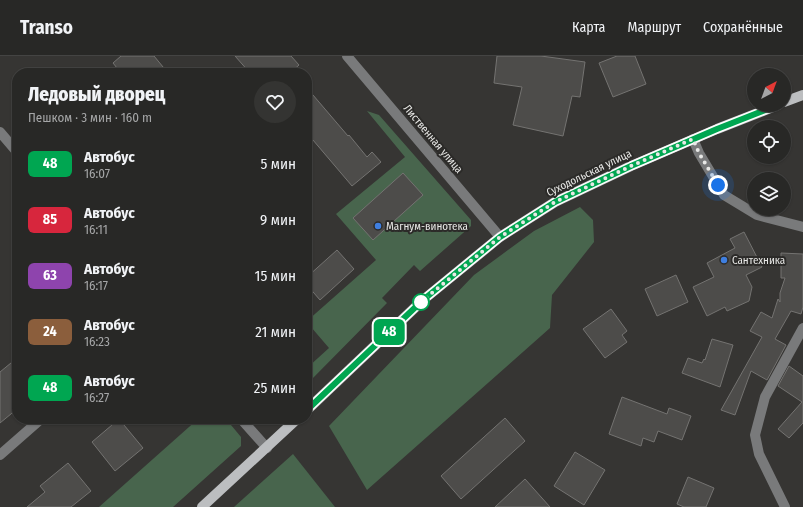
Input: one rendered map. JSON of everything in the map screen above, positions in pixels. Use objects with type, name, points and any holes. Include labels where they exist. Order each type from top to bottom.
[{"type":"main road","points":[[791,99],[803,95]]},
{"type":"main road","name":"Суходольская улица","points":[[312,405],[423,300],[500,237],[555,202],[631,166],[760,112]]},
{"type":"main road","points":[[202,507],[292,424]]},
{"type":"street","name":"Лиственная улица","points":[[347,56],[500,237]]},
{"type":"street","points":[[1,135],[12,147]]},
{"type":"street","points":[[693,139],[699,153],[724,195],[757,215],[803,227]]},
{"type":"street","points":[[785,507],[759,454],[755,434],[765,397],[803,328]]},
{"type":"street","points":[[0,455],[35,424]]},
{"type":"street","points":[[245,424],[267,448]]},
{"type":"green space","points":[[367,111],[379,115],[471,220],[471,226],[420,271],[414,265],[382,298],[387,303],[312,379],[312,363],[329,348],[312,328],[312,317],[376,260],[336,214],[405,157]]},
{"type":"green space","points":[[580,207],[593,220],[594,242],[552,295],[550,328],[367,490],[329,426],[474,275],[534,231]]},
{"type":"green space","points":[[192,424],[230,424],[241,437],[241,446],[173,507],[99,507]]},
{"type":"green space","points":[[293,454],[335,507],[234,507]]},
{"type":"building","points":[[121,56],[154,56],[164,68],[117,68],[113,63]]},
{"type":"building","points":[[235,56],[291,56],[299,65],[296,68],[246,68]]},
{"type":"building","points":[[497,56],[541,56],[585,62],[580,97],[572,96],[563,136],[513,125],[522,87],[494,83]]},
{"type":"building","points":[[617,56],[635,56],[646,84],[613,97],[599,63]]},
{"type":"building","points":[[312,94],[367,157],[372,152],[381,162],[352,186],[312,139]]},
{"type":"building","points":[[403,173],[423,195],[373,240],[353,218]]},
{"type":"building","points":[[744,232],[762,267],[746,275],[752,287],[749,301],[727,311],[725,307],[707,316],[693,287],[714,277],[707,263],[735,248],[730,239]]},
{"type":"building","points":[[337,250],[354,269],[320,300],[312,291],[312,272]]},
{"type":"building","points":[[781,253],[803,254],[803,307],[801,314],[791,311],[775,339],[786,345],[767,380],[751,371],[735,415],[721,410],[762,337],[750,331],[761,312],[772,318],[778,299],[780,302],[780,293],[785,278],[781,278]]},
{"type":"building","points":[[676,275],[688,302],[657,316],[645,289]]},
{"type":"building","points":[[611,309],[627,331],[622,335],[627,342],[605,358],[583,329]]},
{"type":"building","points":[[712,339],[733,345],[720,387],[682,373],[688,358],[702,363],[704,359],[705,360]]},
{"type":"building","points":[[12,362],[12,413],[0,423],[0,372]]},
{"type":"building","points":[[789,366],[803,376],[803,423],[789,438],[778,429],[802,402],[778,386]]},
{"type":"building","points":[[622,397],[667,414],[669,408],[691,416],[682,440],[658,431],[654,442],[643,438],[641,446],[609,434]]},
{"type":"building","points":[[505,418],[525,441],[461,499],[441,476]]},
{"type":"building","points":[[113,424],[123,424],[143,448],[115,471],[92,442]]},
{"type":"building","points":[[575,452],[605,470],[584,505],[554,486]]},
{"type":"building","points":[[68,463],[91,491],[71,507],[27,507],[45,492],[40,486]]},
{"type":"building","points":[[688,477],[714,488],[706,507],[684,507],[677,504]]},
{"type":"building","points":[[525,479],[550,507],[495,507]]},
{"type":"bus line","name":"48","points":[[312,405],[423,300],[500,237],[555,202],[631,166],[760,112]]},
{"type":"place","name":"Магнум-винотека","points":[[378,226]]},
{"type":"place","name":"Сантехника","points":[[724,260]]},
{"type":"route","points":[[421,302],[500,237],[555,202],[693,139],[699,153],[718,185]]}]
